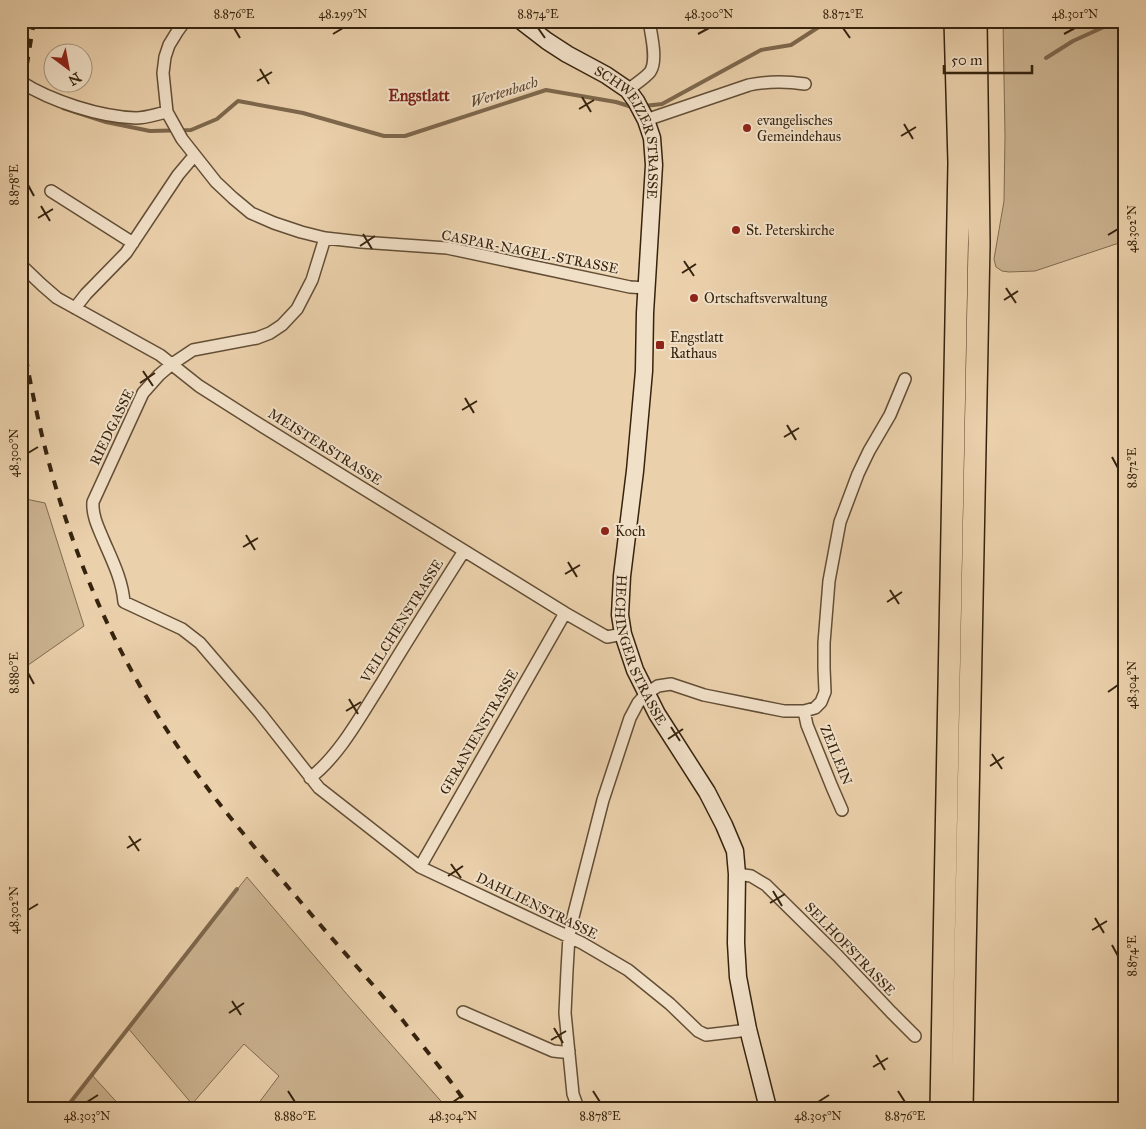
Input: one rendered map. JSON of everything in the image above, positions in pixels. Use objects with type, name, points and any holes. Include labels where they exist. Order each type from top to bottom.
[{"type":"highway","points":[[941,1108],[959,163],[956,21]]},
{"type":"highway","points":[[962,1108],[979,243],[976,21]]},
{"type":"street","name":"CASPAR-NAGEL-STRASSE","points":[[185,21],[169,45],[165,57],[163,73],[170,117],[194,156],[216,182],[252,213],[283,226],[325,238],[447,248],[630,287],[647,288]]},
{"type":"street","name":"SCHWEIZER STRASSE","points":[[521,21],[547,42],[606,75],[632,95],[646,120],[652,138],[654,165],[647,288]]},
{"type":"street","points":[[632,95],[653,66],[654,57],[649,21]]},
{"type":"street","points":[[646,120],[749,85],[788,81],[805,84]]},
{"type":"street","points":[[21,82],[48,96],[85,109],[110,115],[138,118],[170,117]]},
{"type":"street","points":[[75,308],[126,253],[178,174],[194,156]]},
{"type":"street","points":[[51,191],[133,243]]},
{"type":"street","name":"RIEDGASSE","points":[[124,602],[123,589],[119,577],[92,510],[93,502],[143,393],[172,364],[194,350],[258,338],[282,325],[297,309],[312,280],[325,238]]},
{"type":"street","name":"MEISTERSTRASSE","points":[[21,265],[58,298],[160,356],[199,386],[565,614],[607,637],[622,634]]},
{"type":"street","name":"HECHINGER STRASSE","points":[[647,288],[642,403],[622,576],[620,615],[622,634],[635,670],[646,693],[706,792],[724,825],[735,851],[738,977],[748,1029],[768,1108]]},
{"type":"street","points":[[578,1107],[573,1094],[566,1013],[566,970],[569,936],[603,800],[630,718],[646,693],[658,686],[671,684],[704,696],[784,711],[804,711],[815,708],[821,702],[825,692],[824,643],[829,581],[840,522],[858,474],[890,415],[905,379]]},
{"type":"street","name":"VEILCHENSTRASSE","points":[[310,778],[320,771],[339,748],[464,551]]},
{"type":"street","name":"DAHLIENSTRASSE","points":[[124,602],[182,629],[200,643],[260,713],[319,788],[420,866],[569,936],[628,970],[670,1004],[698,1031],[706,1035],[748,1029]]},
{"type":"street","name":"GERANIENSTRASSE","points":[[420,866],[565,614]]},
{"type":"street","name":"ZEILEIN","points":[[804,711],[807,725],[842,810]]},
{"type":"street","name":"SELHOFSTRASSE","points":[[737,874],[752,876],[766,885],[915,1036]]},
{"type":"street","points":[[463,1012],[553,1051],[569,1051]]},
{"type":"shaded area","points":[[1003,21],[1125,21],[1125,241],[1035,271],[1002,271],[996,267],[994,259],[1004,201]]},
{"type":"shaded area","points":[[21,498],[45,503],[84,626],[21,670]]},
{"type":"shaded area","points":[[247,877],[447,1108],[255,1108],[279,1076],[244,1044],[192,1104],[128,1028]]},
{"type":"shaded area","points":[[92,1075],[122,1108],[66,1108]]},
{"type":"waterway","name":"Wertenbach","points":[[644,106],[662,104],[761,50],[791,45],[828,21]]},
{"type":"waterway","name":"Wertenbach","points":[[1046,58],[1073,41],[1117,21]]},
{"type":"waterway","name":"Wertenbach","points":[[63,108],[106,122],[150,131],[191,130],[217,119],[238,101],[303,113],[384,136],[405,136],[546,90],[616,102],[632,107]]},
{"type":"waterway","points":[[66,1108],[237,889]]},
{"type":"railway","points":[[21,101],[34,21]]},
{"type":"railway","points":[[21,322],[29,375],[40,427],[65,518],[99,604],[141,687],[165,727],[219,803],[290,890],[391,1006],[469,1108]]},
{"type":"place","name":"evangelisches Gemeindehaus","points":[[747,128]]},
{"type":"place","name":"St. Peterskirche","points":[[736,230]]},
{"type":"place","name":"Ortschaftsverwaltung","points":[[694,298]]},
{"type":"place","name":"Engstlatt Rathaus","points":[[660,345]]},
{"type":"place","name":"Koch","points":[[605,531]]},
{"type":"district","name":"Engstlatt","points":[[419,95]]}]
